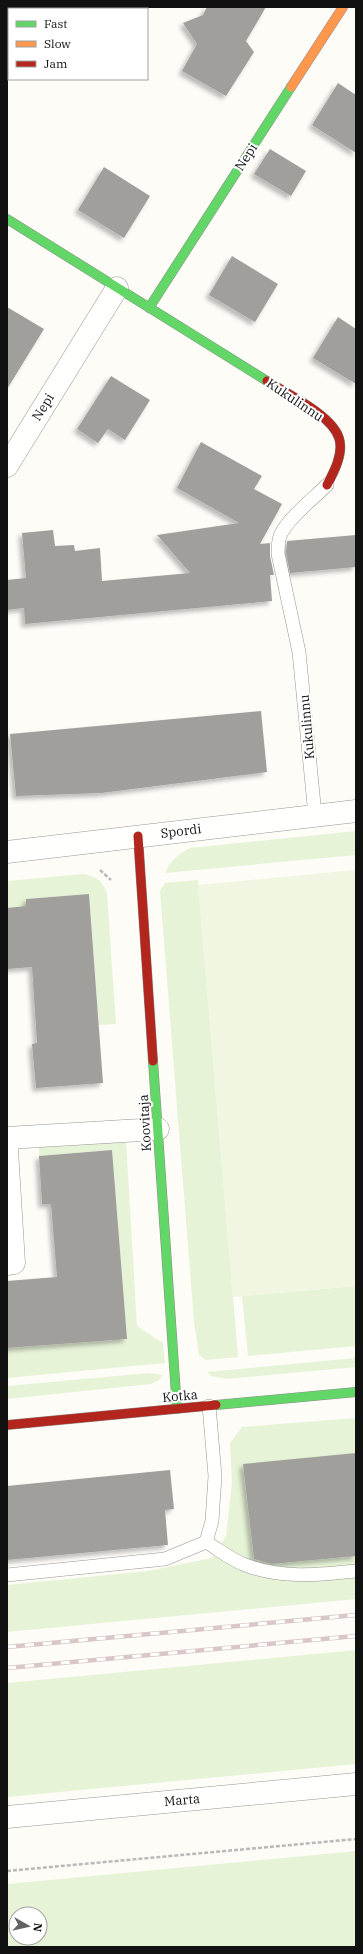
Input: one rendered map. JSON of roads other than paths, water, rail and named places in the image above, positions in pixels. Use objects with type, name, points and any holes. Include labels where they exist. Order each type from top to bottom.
[{"type":"street","name":"Nepi","points":[[149,308],[343,7]]},
{"type":"street","name":"Kukulinnu","points":[[7,220],[321,415],[339,437],[339,454],[334,473],[327,485]]},
{"type":"street","name":"Nepi","points":[[7,466],[117,288]]},
{"type":"street","name":"Spordi","points":[[7,852],[356,811]]},
{"type":"street","name":"Koovitaja","points":[[138,836],[177,1409]]},
{"type":"street","points":[[7,1138],[158,1129]]},
{"type":"street","points":[[7,1150],[14,1263],[7,1264]]},
{"type":"street","name":"Kotka","points":[[7,1425],[356,1392]]},
{"type":"street","name":"Marta","points":[[7,1817],[356,1784]]},
{"type":"lane","name":"Kukulinnu","points":[[315,815],[299,652],[278,554],[278,544],[280,534],[289,523],[327,485]]},
{"type":"lane","points":[[206,1542],[212,1521],[215,1476],[208,1406]]},
{"type":"lane","points":[[206,1542],[242,1564],[276,1574],[328,1574],[356,1571]]},
{"type":"lane","points":[[7,1575],[165,1559],[206,1542]]},
{"type":"railway","points":[[7,1647],[356,1615]]},
{"type":"railway","points":[[7,1668],[356,1636]]}]
